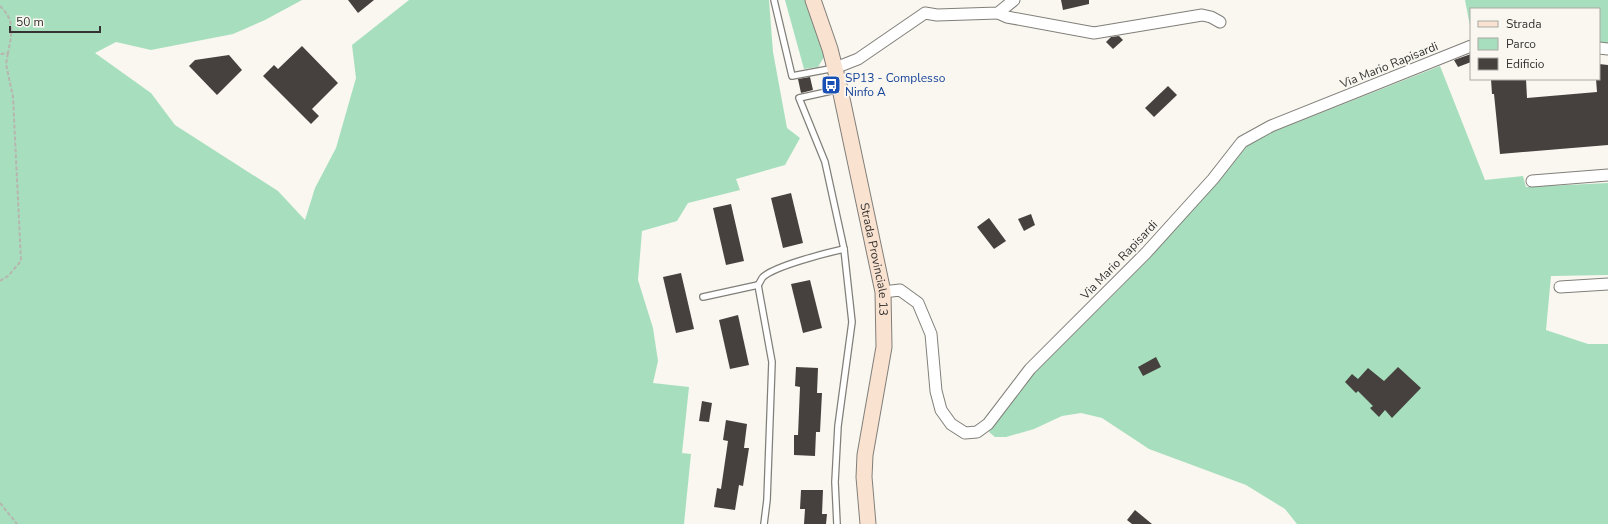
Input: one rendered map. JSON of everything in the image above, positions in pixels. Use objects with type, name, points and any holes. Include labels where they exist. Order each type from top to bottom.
[{"type":"main road","name":"Strada Provinciale 13","points":[[813,0],[835,68],[883,292],[884,347],[864,470],[868,524]]},
{"type":"street","points":[[998,13],[1014,0]]},
{"type":"street","points":[[835,68],[858,59],[925,13],[937,15],[998,13],[1007,17],[1094,33],[1202,15],[1211,17],[1220,22]]},
{"type":"street","name":"Via Mario Rapisardi","points":[[883,292],[900,290],[918,303],[931,334],[936,391],[941,410],[951,424],[965,433],[977,432],[988,424],[1030,369],[1146,253],[1208,185],[1242,142],[1271,126],[1470,46]]},
{"type":"street","points":[[1532,181],[1608,175]]},
{"type":"street","points":[[1560,287],[1608,284]]},
{"type":"lane","points":[[774,0],[792,76],[835,68]]},
{"type":"lane","points":[[837,524],[835,482],[838,426],[852,322],[844,249],[825,162],[799,98],[840,89]]},
{"type":"lane","points":[[764,524],[767,492],[772,362],[758,285],[763,277],[772,271],[820,254],[844,249]]},
{"type":"lane","points":[[703,297],[758,285]]},
{"type":"path","points":[[0,6],[8,13],[12,31],[6,64],[13,97],[21,261],[8,276],[0,281]]},
{"type":"path","points":[[0,54],[8,52]]},
{"type":"path","points":[[0,504],[17,524]]},
{"type":"green space","points":[[0,0],[302,0],[265,20],[233,34],[151,50],[116,42],[95,53],[151,93],[175,125],[278,191],[305,220],[315,188],[336,148],[356,78],[352,45],[409,0],[769,0],[773,52],[787,128],[800,138],[785,165],[736,179],[740,190],[688,203],[677,221],[642,231],[638,280],[653,328],[658,361],[653,383],[689,387],[682,453],[691,454],[684,524],[0,524]]},
{"type":"green space","points":[[785,0],[805,0],[824,57],[818,67],[804,69]]},
{"type":"green space","points":[[1465,0],[1608,0],[1608,47],[1600,46],[1600,8],[1470,8],[1470,26]]},
{"type":"green space","points":[[1440,66],[1485,180],[1523,176],[1526,187],[1608,183],[1608,275],[1551,276],[1546,330],[1588,344],[1608,344],[1608,524],[1297,524],[1285,509],[1246,485],[1149,449],[1102,418],[1081,413],[1062,416],[1034,429],[1006,437],[995,437],[989,432],[1037,369],[1119,289],[1218,182],[1247,146],[1260,137]]},
{"type":"building","points":[[348,0],[374,0],[358,13]]},
{"type":"building","points":[[1061,0],[1089,0],[1089,4],[1063,10]]},
{"type":"building","points":[[1119,36],[1123,40],[1113,49],[1106,42],[1111,37]]},
{"type":"building","points":[[302,46],[338,83],[312,109],[319,116],[311,124],[263,76],[274,65],[278,69]]},
{"type":"building","points":[[1470,54],[1470,62],[1458,67],[1454,60]]},
{"type":"building","points":[[229,55],[242,70],[217,95],[189,66],[195,60]]},
{"type":"building","points":[[1600,64],[1608,65],[1608,145],[1500,154],[1494,94],[1492,94],[1491,80],[1526,80],[1527,98],[1597,92],[1596,80],[1600,80]]},
{"type":"building","points":[[810,77],[813,90],[801,93],[798,79]]},
{"type":"building","points":[[1168,86],[1177,95],[1154,117],[1145,108]]},
{"type":"building","points":[[791,193],[803,243],[783,248],[771,198]]},
{"type":"building","points":[[731,204],[744,261],[726,265],[713,208]]},
{"type":"building","points":[[1031,214],[1035,225],[1024,231],[1018,219]]},
{"type":"building","points":[[989,218],[1006,241],[994,249],[977,227]]},
{"type":"building","points":[[681,273],[694,329],[676,333],[663,277]]},
{"type":"building","points":[[810,280],[822,328],[803,333],[791,284]]},
{"type":"building","points":[[738,315],[749,365],[730,369],[719,320]]},
{"type":"building","points":[[1156,357],[1161,367],[1143,376],[1138,367]]},
{"type":"building","points":[[796,367],[818,368],[817,393],[822,393],[820,432],[816,432],[815,456],[794,455],[794,435],[798,435],[800,387],[795,386]]},
{"type":"building","points":[[1398,367],[1421,388],[1392,418],[1385,410],[1379,417],[1370,408],[1373,406],[1358,391],[1356,393],[1345,382],[1352,374],[1358,379],[1368,368],[1384,381]]},
{"type":"building","points":[[702,401],[712,403],[709,422],[699,421]]},
{"type":"building","points":[[726,420],[747,424],[744,448],[749,448],[743,486],[739,485],[735,510],[714,507],[717,488],[721,489],[728,441],[723,440]]},
{"type":"building","points":[[801,490],[823,490],[822,514],[827,514],[826,524],[804,524],[805,509],[800,509]]},
{"type":"building","points":[[1135,510],[1152,524],[1132,524],[1127,520]]},
{"type":"place","name":"SP13 - Complesso Ninfo A","points":[[831,85]]}]
